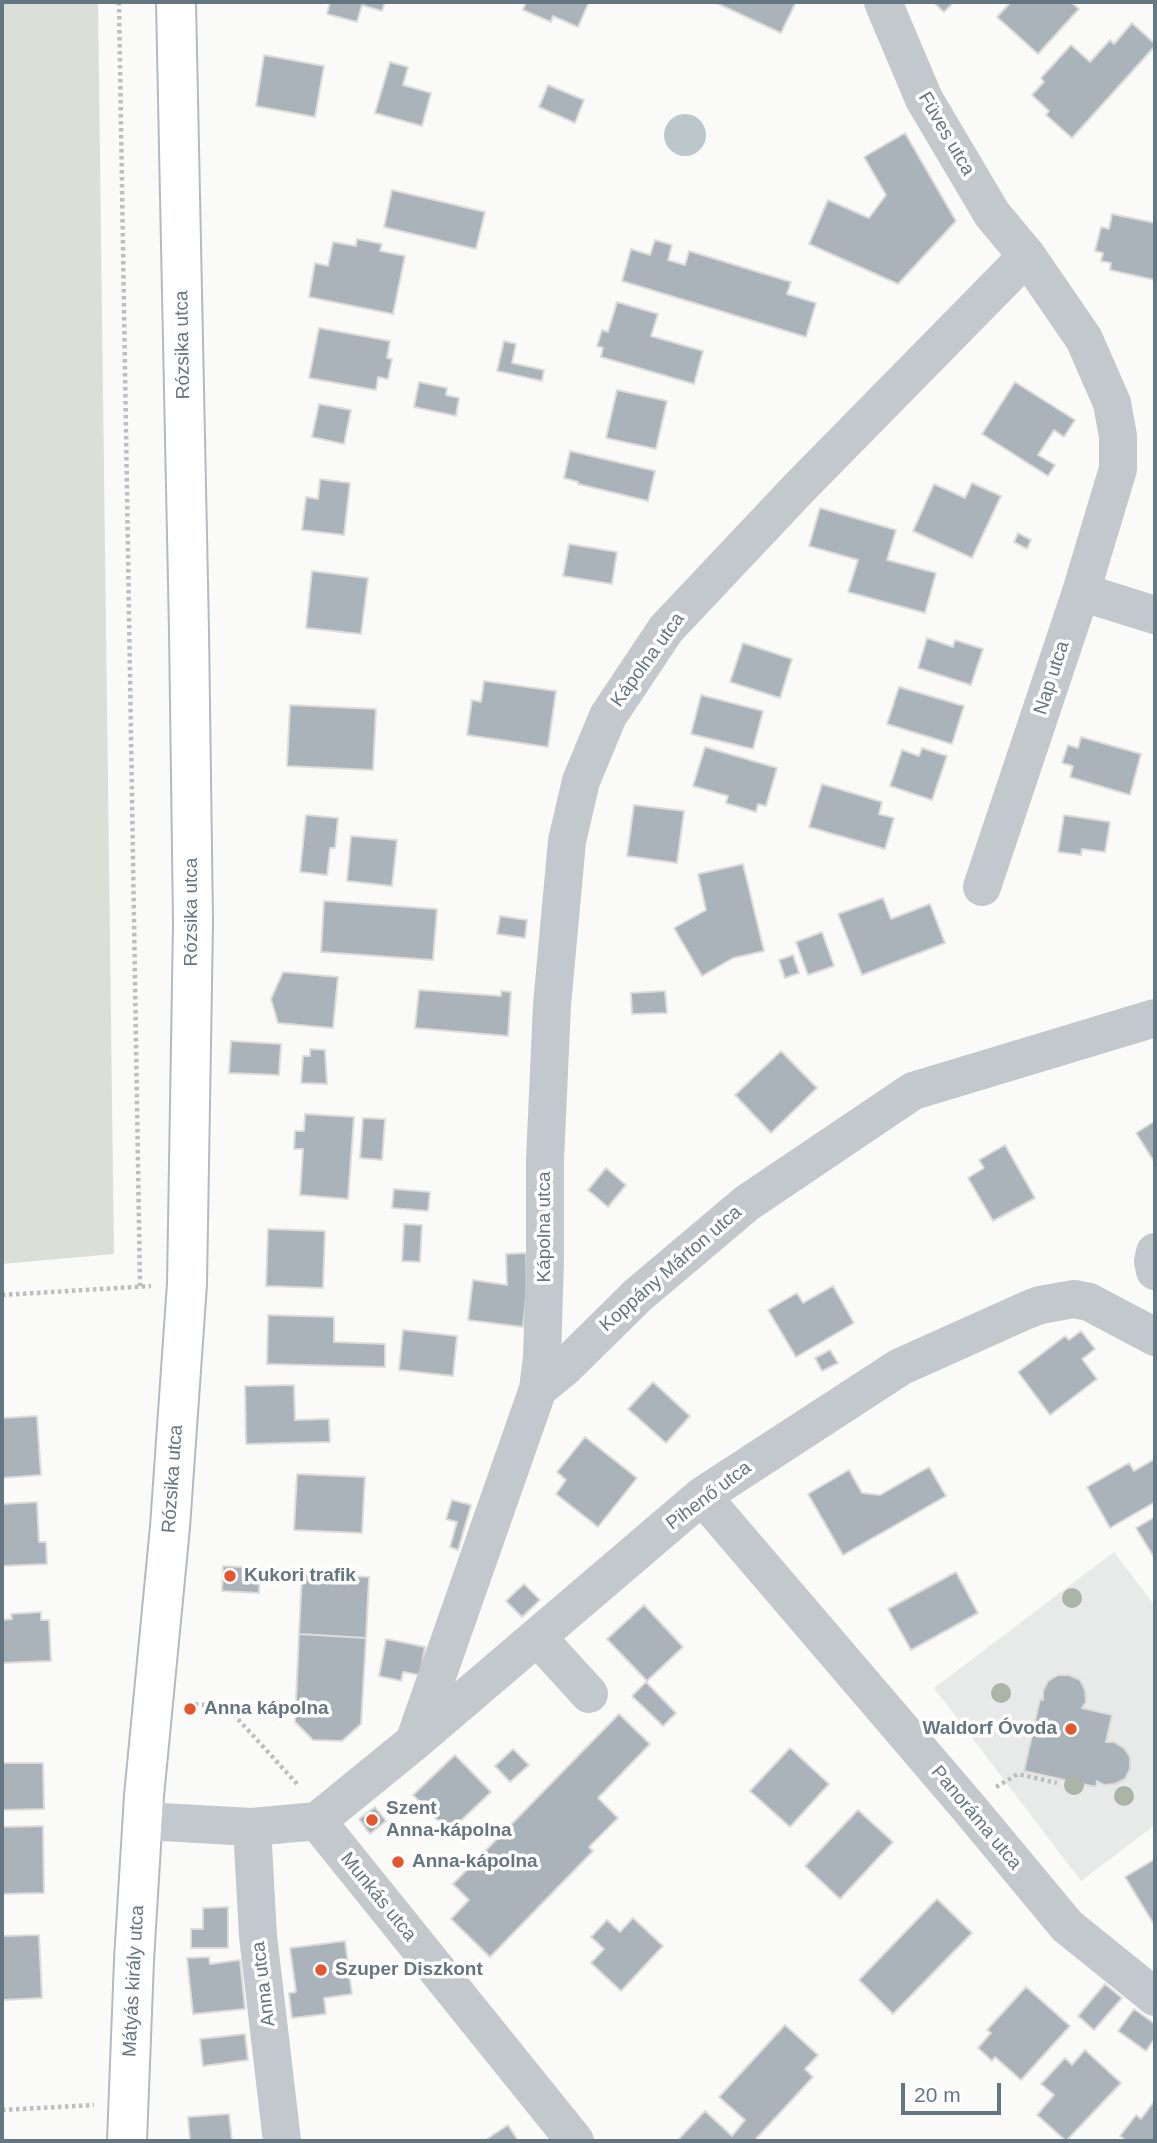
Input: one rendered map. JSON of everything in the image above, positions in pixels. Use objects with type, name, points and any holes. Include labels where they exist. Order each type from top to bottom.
[{"type":"main road","name":"Rózsika utca","points":[[143,1821],[170,1527],[187,1284],[193,923],[176,2]]},
{"type":"main road","name":"Mátyás király utca","points":[[127,2141],[143,1821]]},
{"type":"street","name":"Füves utca","points":[[883,2],[924,99],[992,214],[1027,256]]},
{"type":"street","name":"Nap utca","points":[[982,887],[1081,592],[1118,469],[1118,436],[1111,403],[1084,339],[1027,256]]},
{"type":"street","name":"Kápolna utca","points":[[538,1389],[542,1357],[545,1160],[552,1005],[567,841],[581,781],[608,716],[666,629],[800,487],[1027,256]]},
{"type":"street","points":[[1081,592],[1155,615]]},
{"type":"street","name":"Koppány Márton utca","points":[[538,1389],[566,1366],[638,1295],[747,1203],[913,1091],[1155,1018]]},
{"type":"street","points":[[1155,1252],[1155,1271]]},
{"type":"street","name":"Pihenő utca","points":[[321,1818],[702,1496],[900,1367],[1040,1305],[1074,1299],[1089,1302],[1155,1336]]},
{"type":"street","points":[[414,1742],[538,1389]]},
{"type":"street","name":"Panoráma utca","points":[[702,1496],[1067,1926],[1155,1997]]},
{"type":"street","points":[[537,1637],[589,1694]]},
{"type":"street","points":[[143,1821],[252,1826],[321,1818]]},
{"type":"street","name":"Munkás utca","points":[[321,1818],[575,2141]]},
{"type":"street","name":"Anna utca","points":[[252,1826],[258,1936],[282,2141]]},
{"type":"path","points":[[119,2],[140,1286]]},
{"type":"path","points":[[2,1295],[187,1284]]},
{"type":"path","points":[[184,1704],[226,1706],[321,1818]]},
{"type":"path","points":[[969,1808],[1004,1781],[1018,1774],[1057,1783]]},
{"type":"path","points":[[2,2110],[98,2105]]},
{"type":"shaded area","points":[[2,2],[98,2],[114,1254],[2,1264]]},
{"type":"shaded area","points":[[685,114],[700,120],[706,135],[700,150],[685,156],[670,150],[664,135],[670,120]]},
{"type":"shaded area","points":[[1114,1552],[1155,1606],[1155,1825],[1081,1881],[934,1688]]},
{"type":"building","points":[[330,2],[385,2],[382,11],[362,5],[357,22],[327,14]]},
{"type":"building","points":[[526,2],[589,2],[578,27],[553,16],[551,22],[523,10]]},
{"type":"building","points":[[714,2],[796,2],[781,33]]},
{"type":"building","points":[[933,2],[954,2],[944,12]]},
{"type":"building","points":[[1011,2],[1071,2],[1079,9],[1038,54],[997,17]]},
{"type":"building","points":[[1132,23],[1155,46],[1072,138],[1046,115],[1049,111],[1032,95],[1044,82],[1041,78],[1071,45],[1090,62],[1110,40],[1114,44]]},
{"type":"building","points":[[264,55],[324,66],[315,117],[256,106]]},
{"type":"building","points":[[390,62],[408,67],[403,85],[431,93],[422,126],[375,113]]},
{"type":"building","points":[[548,85],[584,100],[575,123],[539,107]]},
{"type":"building","points":[[905,133],[956,221],[898,284],[809,244],[828,200],[869,218],[886,195],[864,157]]},
{"type":"building","points":[[392,190],[485,212],[476,249],[384,227]]},
{"type":"building","points":[[1112,214],[1155,223],[1155,280],[1110,270],[1111,263],[1101,261],[1103,253],[1095,251],[1101,227],[1109,229]]},
{"type":"building","points":[[357,239],[382,244],[380,251],[405,256],[393,314],[309,297],[315,263],[328,266],[333,242],[356,246]]},
{"type":"building","points":[[655,240],[672,245],[668,260],[685,265],[689,251],[791,282],[787,294],[816,303],[806,337],[622,281],[631,249],[650,255]]},
{"type":"building","points":[[617,302],[658,314],[651,336],[703,351],[694,384],[601,357],[603,348],[597,346],[602,330],[608,332]]},
{"type":"building","points":[[319,328],[390,341],[387,358],[392,359],[388,379],[378,377],[376,390],[309,378]]},
{"type":"building","points":[[504,341],[516,344],[512,363],[544,370],[542,381],[497,371]]},
{"type":"building","points":[[419,382],[447,388],[446,395],[459,398],[456,416],[414,407]]},
{"type":"building","points":[[1015,382],[1075,420],[1064,437],[1054,430],[1038,455],[1055,465],[1048,476],[982,434]]},
{"type":"building","points":[[617,390],[667,401],[656,449],[606,438]]},
{"type":"building","points":[[319,404],[351,410],[344,444],[312,437]]},
{"type":"building","points":[[570,451],[655,471],[648,501],[564,478]]},
{"type":"building","points":[[320,479],[350,483],[344,535],[302,530],[306,497],[318,499]]},
{"type":"building","points":[[972,483],[1001,496],[972,558],[913,531],[934,484],[965,498]]},
{"type":"building","points":[[820,508],[896,530],[887,560],[936,573],[925,613],[848,592],[858,560],[809,546]]},
{"type":"building","points":[[1018,533],[1031,540],[1027,549],[1014,542]]},
{"type":"building","points":[[569,544],[617,552],[612,584],[563,576]]},
{"type":"building","points":[[312,571],[368,578],[361,634],[306,628]]},
{"type":"building","points":[[927,638],[953,647],[955,640],[983,649],[971,685],[918,668]]},
{"type":"building","points":[[743,643],[792,659],[780,698],[730,682]]},
{"type":"building","points":[[484,681],[556,691],[548,747],[467,735],[472,700],[481,702]]},
{"type":"building","points":[[899,687],[964,706],[952,744],[887,724]]},
{"type":"building","points":[[701,695],[763,711],[753,749],[691,734]]},
{"type":"building","points":[[290,705],[376,709],[373,770],[287,766]]},
{"type":"building","points":[[1081,737],[1141,754],[1130,795],[1070,777],[1073,766],[1062,763],[1068,745],[1078,748]]},
{"type":"building","points":[[705,747],[777,768],[766,806],[758,804],[756,812],[726,803],[728,796],[693,786]]},
{"type":"building","points":[[922,748],[947,756],[932,800],[890,786],[902,750],[919,756]]},
{"type":"building","points":[[822,784],[882,802],[879,814],[894,818],[885,849],[809,827]]},
{"type":"building","points":[[634,805],[684,811],[677,863],[627,856]]},
{"type":"building","points":[[306,815],[338,818],[335,848],[330,848],[327,875],[300,872]]},
{"type":"building","points":[[1064,815],[1110,822],[1105,852],[1082,849],[1081,855],[1058,852]]},
{"type":"building","points":[[351,836],[397,840],[392,886],[347,881]]},
{"type":"building","points":[[743,864],[764,951],[733,958],[702,976],[674,928],[706,910],[698,874]]},
{"type":"building","points":[[883,898],[891,919],[930,904],[945,943],[862,975],[838,914]]},
{"type":"building","points":[[324,901],[437,909],[433,960],[321,952]]},
{"type":"building","points":[[500,916],[527,920],[525,938],[497,934]]},
{"type":"building","points":[[822,932],[834,966],[808,975],[796,942]]},
{"type":"building","points":[[793,955],[799,973],[785,978],[779,960]]},
{"type":"building","points":[[283,972],[338,977],[333,1028],[278,1023],[271,999]]},
{"type":"building","points":[[419,990],[501,996],[501,991],[511,992],[508,1036],[415,1028]]},
{"type":"building","points":[[665,991],[667,1013],[632,1014],[631,993]]},
{"type":"building","points":[[231,1041],[281,1044],[279,1075],[229,1073]]},
{"type":"building","points":[[310,1049],[325,1050],[327,1084],[301,1083],[303,1056],[310,1056]]},
{"type":"building","points":[[781,1051],[817,1088],[771,1133],[735,1095]]},
{"type":"building","points":[[305,1114],[354,1117],[348,1199],[300,1195],[303,1149],[294,1149],[295,1131],[304,1131]]},
{"type":"building","points":[[363,1118],[385,1119],[382,1160],[360,1158]]},
{"type":"building","points":[[1155,1121],[1155,1163],[1136,1133]]},
{"type":"building","points":[[1005,1145],[1035,1198],[993,1221],[968,1178],[984,1168],[979,1160]]},
{"type":"building","points":[[606,1168],[626,1185],[608,1207],[588,1190]]},
{"type":"building","points":[[394,1189],[430,1192],[428,1211],[392,1208]]},
{"type":"building","points":[[404,1224],[422,1225],[420,1262],[402,1261]]},
{"type":"building","points":[[268,1229],[325,1231],[323,1288],[266,1286]]},
{"type":"building","points":[[526,1253],[527,1287],[523,1327],[468,1320],[473,1280],[507,1285],[506,1254]]},
{"type":"building","points":[[833,1286],[854,1323],[796,1357],[768,1310],[797,1293],[803,1303]]},
{"type":"building","points":[[268,1315],[334,1317],[334,1342],[385,1344],[385,1367],[267,1364]]},
{"type":"building","points":[[403,1330],[457,1336],[453,1376],[399,1370]]},
{"type":"building","points":[[1081,1331],[1095,1349],[1082,1359],[1097,1379],[1050,1415],[1018,1372],[1065,1336],[1069,1340]]},
{"type":"building","points":[[830,1350],[838,1363],[822,1371],[815,1358]]},
{"type":"building","points":[[653,1382],[690,1416],[666,1443],[628,1409]]},
{"type":"building","points":[[294,1385],[295,1420],[329,1419],[330,1442],[246,1444],[245,1386]]},
{"type":"building","points":[[37,1416],[41,1475],[2,1478],[2,1418]]},
{"type":"building","points":[[585,1437],[637,1478],[598,1527],[556,1494],[566,1480],[557,1472]]},
{"type":"building","points":[[1155,1459],[1155,1502],[1110,1528],[1087,1487],[1129,1463],[1134,1471]]},
{"type":"building","points":[[929,1467],[946,1496],[843,1555],[808,1494],[849,1470],[862,1493],[880,1495]]},
{"type":"building","points":[[297,1474],[365,1477],[362,1533],[294,1530]]},
{"type":"building","points":[[452,1500],[471,1505],[458,1550],[450,1547],[457,1522],[446,1519]]},
{"type":"building","points":[[37,1502],[39,1542],[46,1542],[47,1564],[2,1566],[2,1504]]},
{"type":"building","points":[[1155,1517],[1155,1559],[1136,1528]]},
{"type":"building","points":[[223,1566],[260,1568],[259,1593],[222,1591]]},
{"type":"building","points":[[956,1572],[978,1613],[911,1650],[888,1609]]},
{"type":"building","points":[[302,1574],[369,1577],[366,1638],[299,1634]]},
{"type":"building","points":[[524,1584],[540,1600],[522,1617],[506,1601]]},
{"type":"building","points":[[644,1605],[683,1647],[647,1681],[607,1639]]},
{"type":"building","points":[[41,1612],[41,1620],[49,1620],[51,1661],[2,1663],[2,1620],[12,1619],[11,1614]]},
{"type":"building","points":[[299,1634],[366,1638],[361,1724],[342,1741],[313,1740],[295,1722]]},
{"type":"building","points":[[386,1639],[425,1647],[420,1675],[403,1672],[401,1681],[379,1676]]},
{"type":"building","name":"Waldorf Óvoda","points":[[1058,1675],[1069,1675],[1080,1680],[1085,1690],[1086,1702],[1082,1708],[1112,1715],[1106,1742],[1114,1742],[1124,1748],[1130,1757],[1130,1769],[1125,1779],[1104,1785],[1097,1781],[1096,1787],[1024,1771],[1040,1699],[1043,1700],[1043,1691],[1048,1681]]},
{"type":"building","points":[[646,1682],[676,1713],[663,1726],[632,1696]]},
{"type":"building","points":[[619,1714],[650,1744],[598,1798],[618,1818],[589,1847],[593,1851],[490,1957],[451,1919],[469,1900],[453,1884]]},
{"type":"building","points":[[790,1748],[829,1784],[790,1827],[750,1791]]},
{"type":"building","points":[[513,1749],[529,1765],[510,1782],[495,1766]]},
{"type":"building","points":[[455,1755],[491,1792],[449,1832],[413,1795]]},
{"type":"building","points":[[2,1763],[43,1763],[44,1809],[2,1810]]},
{"type":"building","name":"Szent Anna-kápolna","points":[[375,1807],[386,1821],[370,1834],[359,1819]]},
{"type":"building","points":[[858,1810],[893,1842],[840,1899],[805,1866]]},
{"type":"building","points":[[43,1826],[44,1893],[2,1894],[2,1827]]},
{"type":"building","points":[[1155,1859],[1155,1926],[1125,1877]]},
{"type":"building","points":[[937,1899],[972,1933],[893,2014],[859,1980]]},
{"type":"building","points":[[228,1907],[228,1948],[191,1948],[191,1929],[203,1929],[203,1908]]},
{"type":"building","points":[[633,1918],[663,1946],[621,1991],[591,1963],[604,1949],[591,1937],[607,1920],[620,1932]]},
{"type":"building","points":[[39,1935],[42,1998],[2,2000],[2,1936]]},
{"type":"building","name":"Szuper Diszkont","points":[[345,1941],[352,1994],[324,1998],[326,2014],[292,2018],[289,1993],[296,1992],[290,1948]]},
{"type":"building","points":[[209,1957],[210,1964],[240,1960],[245,2009],[193,2014],[187,1958]]},
{"type":"building","points":[[1105,1984],[1122,1998],[1094,2030],[1078,2016]]},
{"type":"building","points":[[1026,1987],[1070,2026],[1021,2080],[995,2057],[992,2061],[978,2048],[991,2033],[987,2030]]},
{"type":"building","points":[[1134,2009],[1155,2024],[1155,2038],[1146,2051],[1118,2031]]},
{"type":"building","points":[[785,2025],[818,2055],[805,2069],[813,2077],[754,2141],[677,2141],[705,2111],[732,2136],[745,2120],[719,2097]]},
{"type":"building","points":[[245,2034],[248,2060],[203,2066],[200,2039]]},
{"type":"building","points":[[1085,2050],[1121,2083],[1066,2141],[1037,2115],[1054,2095],[1041,2084],[1065,2058],[1072,2065]]},
{"type":"building","points":[[1155,2100],[1155,2141],[1127,2141],[1120,2136],[1136,2115],[1141,2119]]},
{"type":"building","points":[[229,2114],[232,2141],[190,2141],[188,2117]]},
{"type":"building","points":[[508,2125],[517,2139],[487,2139]]},
{"type":"place","name":"Kukori trafik","points":[[230,1576]]},
{"type":"place","name":"Anna kápolna","points":[[190,1709]]},
{"type":"place","name":"Waldorf Óvoda","points":[[1071,1729]]},
{"type":"place","name":"Szent Anna-kápolna","points":[[372,1820]]},
{"type":"place","name":"Anna-kápolna","points":[[398,1862]]},
{"type":"place","name":"Szuper Diszkont","points":[[321,1970]]}]
